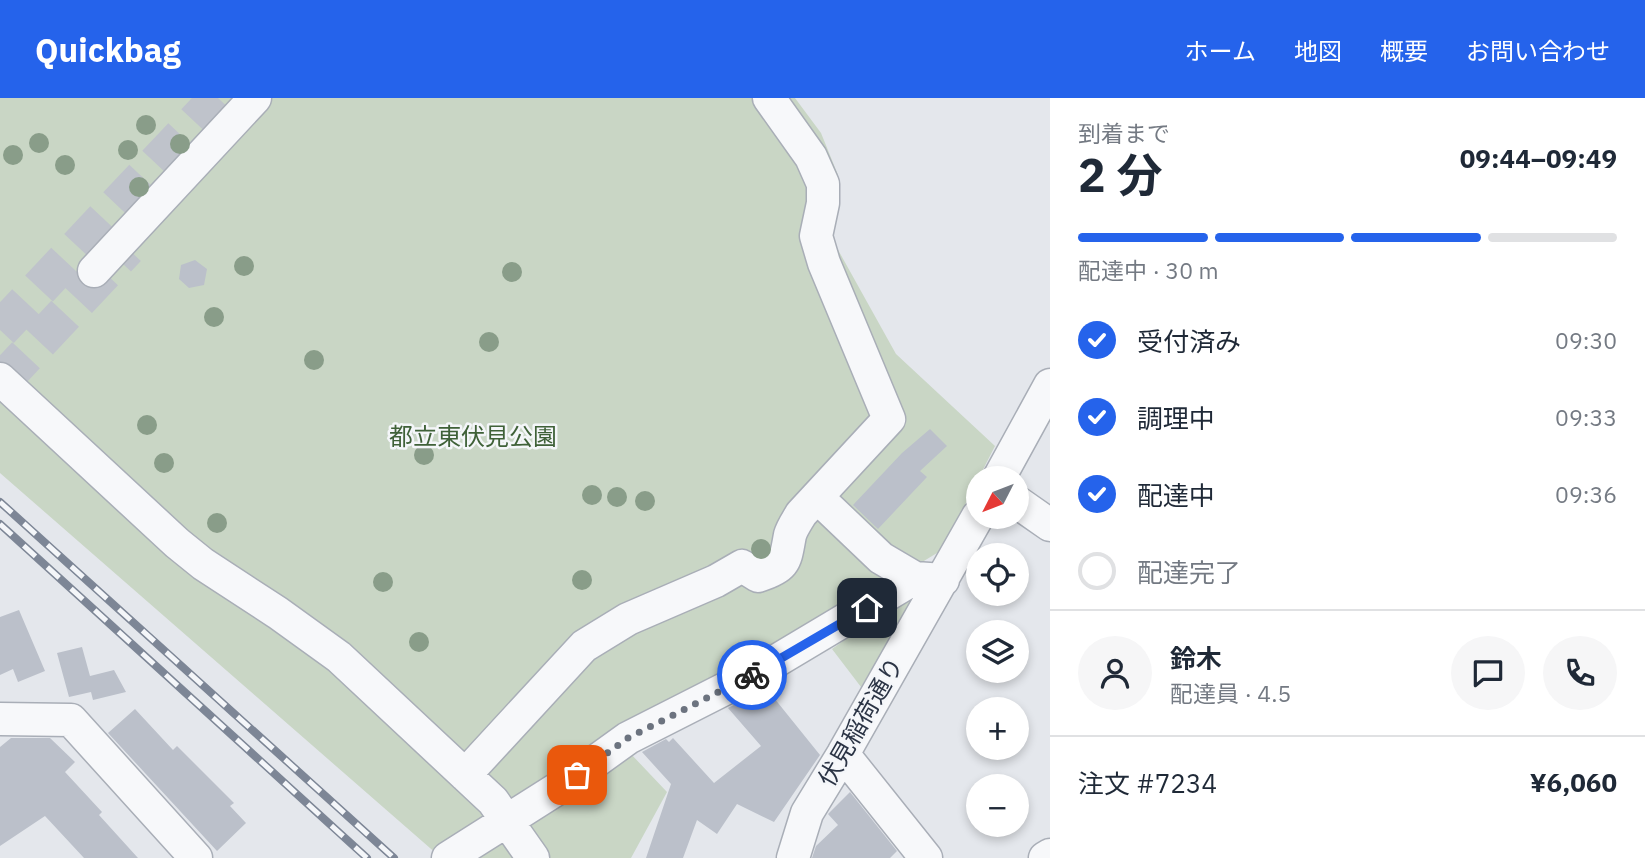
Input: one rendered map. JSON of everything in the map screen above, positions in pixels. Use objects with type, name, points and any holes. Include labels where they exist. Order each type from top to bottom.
[{"type":"street","points":[[94,271],[255,98]]},
{"type":"street","points":[[465,775],[584,646],[628,619],[716,581],[742,566],[758,576],[774,571],[788,556],[791,532],[801,514],[889,419],[824,263],[816,236],[823,203],[823,184],[811,157],[769,98]]},
{"type":"street","points":[[0,379],[177,543],[203,564],[339,657],[492,801],[533,858]]},
{"type":"street","points":[[1006,466],[1050,385]]},
{"type":"street","points":[[817,498],[880,558],[929,579]]},
{"type":"street","points":[[1029,511],[1050,526]]},
{"type":"street","name":"伏見稲荷通り","points":[[793,858],[807,813],[843,754],[929,579],[968,529]]},
{"type":"street","points":[[448,858],[560,787],[628,738],[756,673],[929,579]]},
{"type":"street","points":[[0,719],[71,720],[196,858]]},
{"type":"street","points":[[843,754],[926,858]]},
{"type":"street","points":[[1045,858],[1050,855]]},
{"type":"green space","name":"都立東伏見公園","points":[[0,98],[795,98],[821,133],[838,175],[832,239],[896,354],[995,446],[985,466],[966,466],[966,503],[942,550],[438,855],[0,473]]},
{"type":"green space","points":[[917,594],[861,687],[832,649],[900,600]]},
{"type":"green space","points":[[630,753],[667,792],[631,858],[461,858]]},
{"type":"building","points":[[195,260],[207,269],[204,285],[189,288],[179,279],[181,265]]},
{"type":"building","points":[[930,429],[947,446],[920,471],[927,477],[878,529],[853,505],[902,453]]},
{"type":"building","points":[[19,610],[45,671],[18,682],[13,669],[0,675],[0,617]]},
{"type":"building","points":[[82,647],[90,676],[114,670],[126,692],[93,700],[91,692],[69,697],[57,653]]},
{"type":"building","points":[[766,688],[820,755],[774,822],[737,804],[717,834],[697,820],[683,858],[646,858],[671,784],[642,752],[673,738],[714,783],[761,746],[728,708]]},
{"type":"building","points":[[135,709],[173,750],[177,746],[234,803],[230,806],[246,823],[217,851],[108,733]]},
{"type":"building","points":[[11,738],[50,738],[75,762],[65,772],[102,812],[99,815],[138,858],[84,858],[45,816],[0,846],[0,747]]},
{"type":"building","points":[[850,792],[897,851],[890,858],[812,858],[816,846],[838,825],[828,814]]},
{"type":"tunnel","points":[[0,330],[218,98]]},
{"type":"tunnel","points":[[0,383],[127,248]]},
{"type":"railway","points":[[0,502],[394,858]]},
{"type":"railway","points":[[0,524],[367,858]]},
{"type":"way so far","points":[[577,775],[628,738],[752,675]]},
{"type":"route","points":[[752,675],[867,608]]}]
